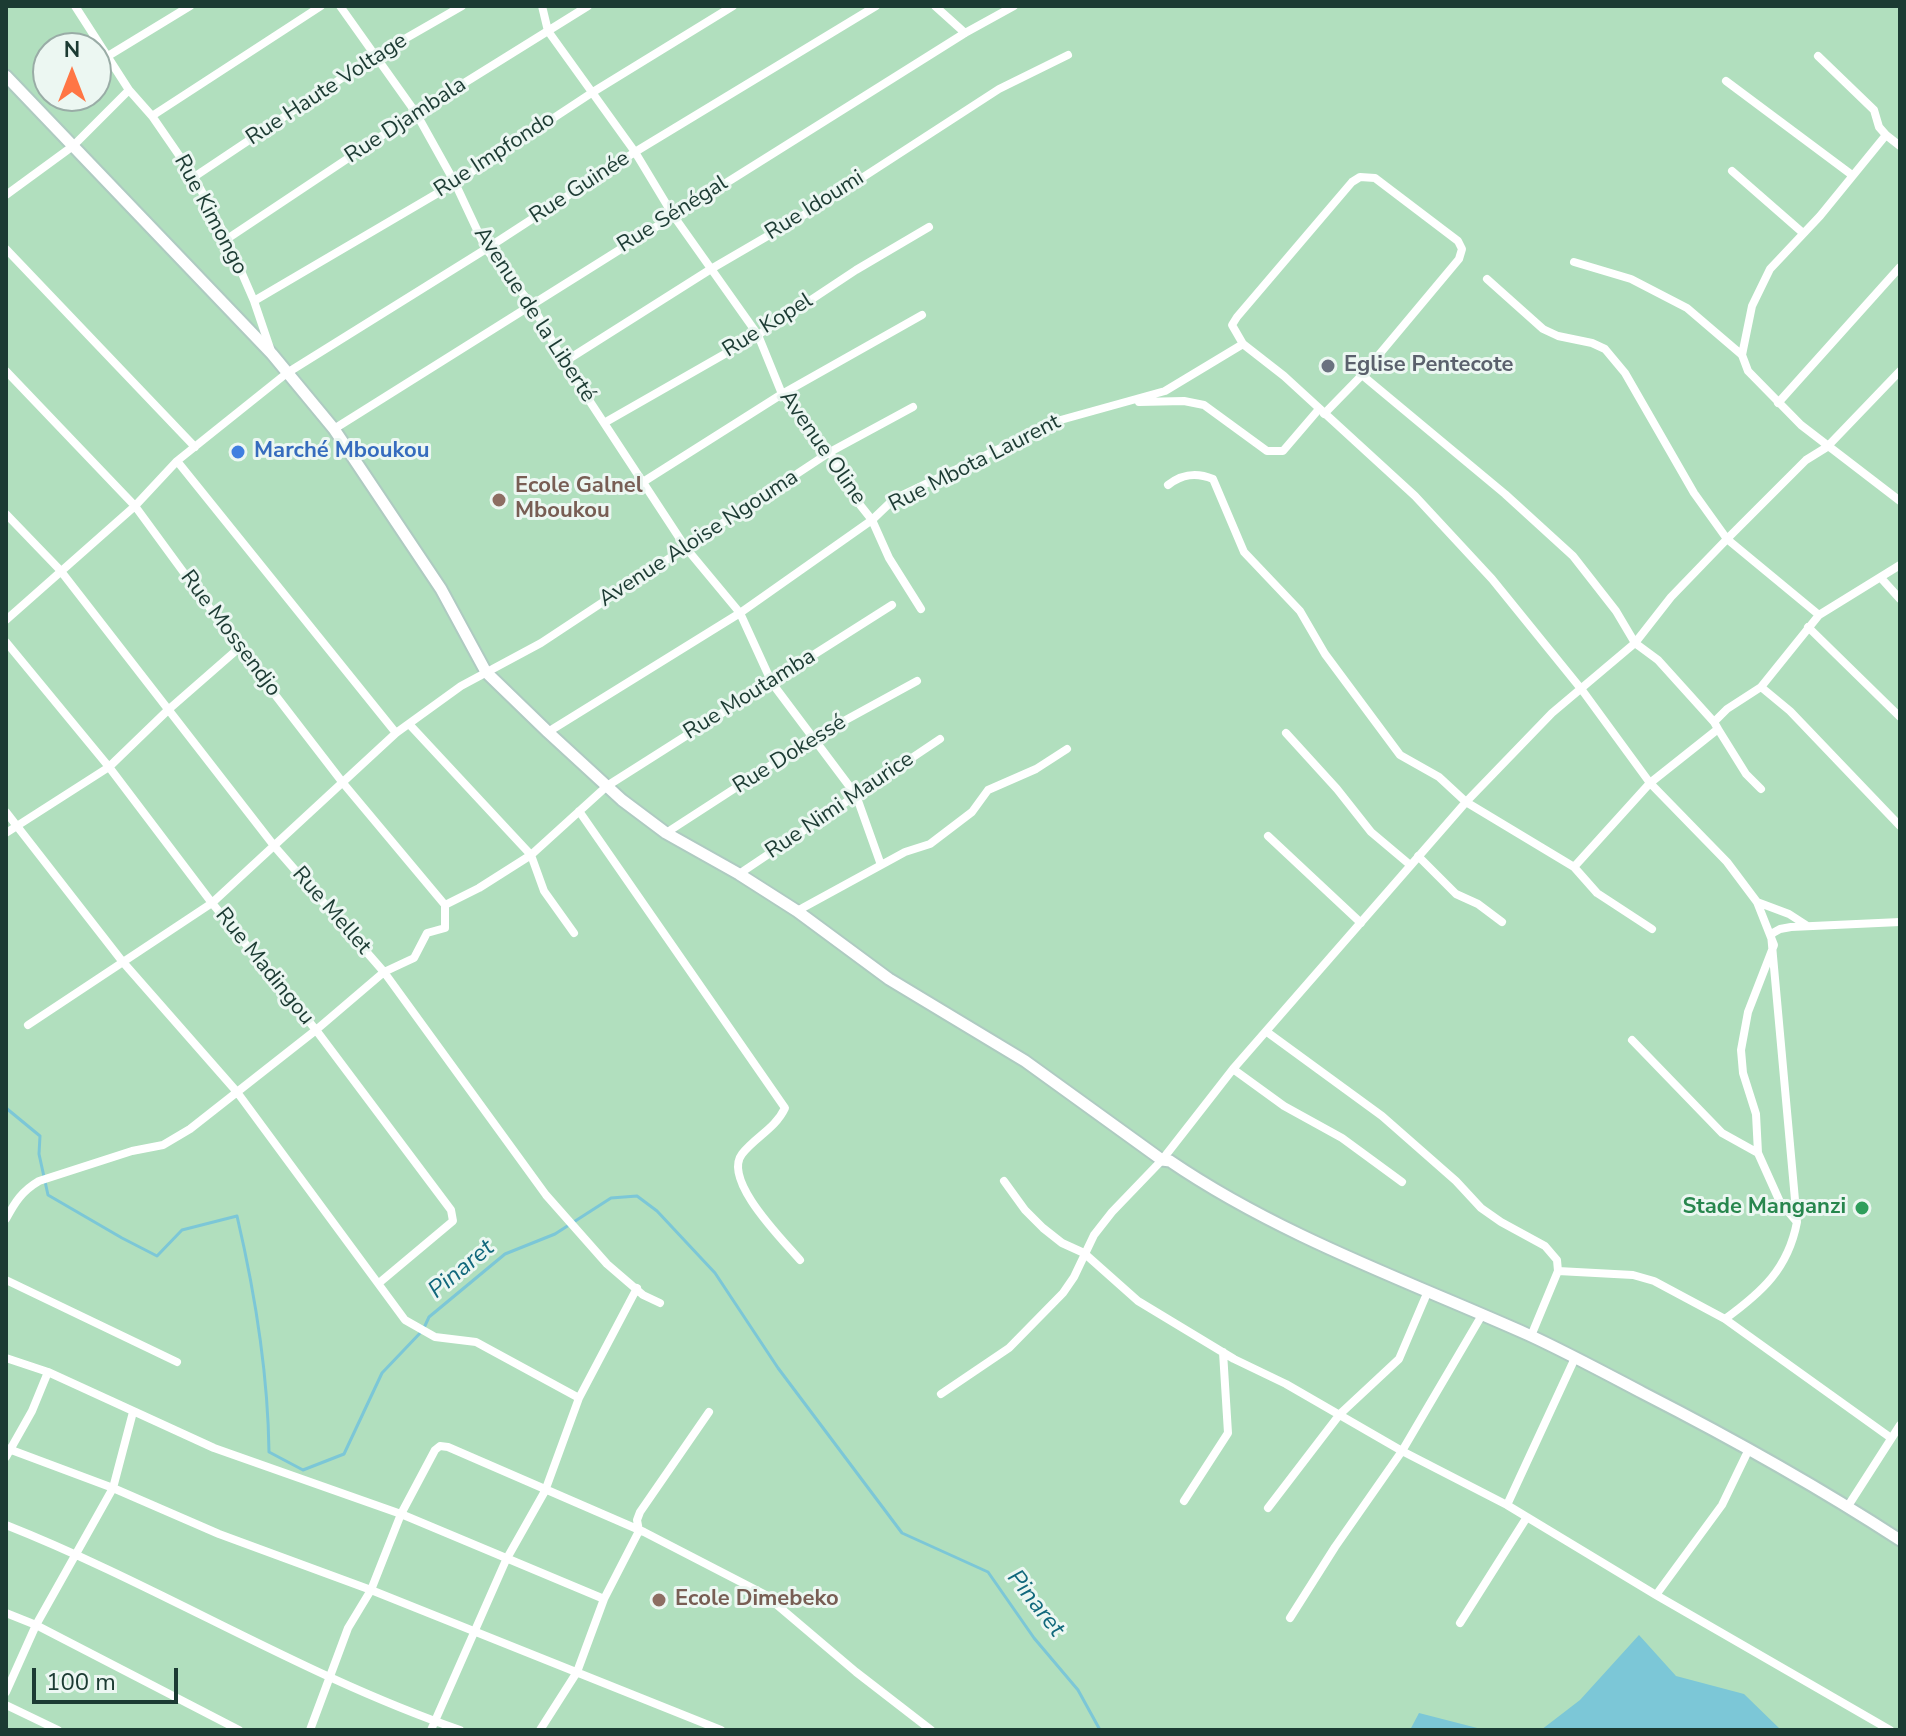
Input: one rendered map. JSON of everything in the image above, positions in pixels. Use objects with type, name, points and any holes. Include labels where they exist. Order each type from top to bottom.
[{"type":"main road","points":[[6,76],[272,354],[334,429],[441,589],[486,672],[607,786],[666,833],[739,874],[797,911],[889,979],[1025,1061],[1162,1160],[1170,1161],[1218,1191],[1294,1231],[1575,1358],[1749,1449],[1900,1540]]},
{"type":"street","name":"Rue Kimongo","points":[[75,6],[92,32]]},
{"type":"street","points":[[112,54],[190,6]]},
{"type":"street","points":[[152,116],[321,6]]},
{"type":"street","name":"Avenue de la Liberté","points":[[340,6],[416,113],[455,183],[486,249],[532,305],[564,362],[686,548],[740,613],[772,683],[856,795],[881,865]]},
{"type":"street","name":"Rue Haute Voltage","points":[[194,177],[375,56],[462,6]]},
{"type":"street","name":"Avenue Oline","points":[[542,6],[548,31],[635,152],[673,215],[758,335],[782,394],[830,452],[849,491],[872,520],[889,558],[921,609]]},
{"type":"street","name":"Rue Djambala","points":[[227,239],[416,113],[588,6]]},
{"type":"street","name":"Rue Impfondo","points":[[254,301],[455,183],[593,92],[733,6]]},
{"type":"street","name":"Rue Guinée","points":[[6,620],[135,506],[177,461],[287,373],[635,152],[876,6]]},
{"type":"street","points":[[935,6],[965,33]]},
{"type":"street","name":"Rue Sénégal","points":[[334,429],[965,33],[1014,6]]},
{"type":"street","name":"Rue Idoumi","points":[[564,362],[711,269],[814,209],[999,89],[1068,55]]},
{"type":"street","points":[[1818,56],[1874,110],[1879,127],[1900,146]]},
{"type":"street","name":"Rue Kimongo","points":[[112,62],[194,177],[227,239],[254,301],[272,354]]},
{"type":"street","points":[[1726,81],[1852,175]]},
{"type":"street","points":[[6,195],[73,146],[129,90]]},
{"type":"street","points":[[1742,355],[1759,286],[1777,259],[1820,216],[1886,135]]},
{"type":"street","points":[[1732,171],[1803,233]]},
{"type":"street","points":[[1130,402],[1184,401],[1204,405],[1267,451],[1283,451],[1322,411],[1362,375],[1459,259],[1462,249],[1458,241],[1375,178],[1360,177],[1352,182],[1232,325],[1243,344],[1322,411],[1434,515],[1492,579],[1582,690],[1650,783],[1727,862],[1757,902],[1774,945],[1748,1012],[1741,1050],[1743,1073],[1756,1114],[1758,1153],[1780,1202],[1797,1222]]},
{"type":"street","name":"Rue Kopel","points":[[604,423],[758,335],[856,270],[929,227]]},
{"type":"street","points":[[6,249],[195,447]]},
{"type":"street","points":[[1574,262],[1631,279],[1687,308],[1742,355],[1748,371],[1778,403],[1827,447],[1900,501]]},
{"type":"street","points":[[1778,403],[1900,267]]},
{"type":"street","points":[[1487,279],[1543,329],[1605,349],[1625,373],[1694,493],[1727,539],[1819,615]]},
{"type":"street","points":[[643,482],[782,394],[922,315]]},
{"type":"street","name":"Rue Mbota Laurent","points":[[548,732],[740,613],[872,520],[894,499],[1057,421],[1165,391],[1243,344]]},
{"type":"street","name":"Rue Mossendjo","points":[[6,371],[135,506],[343,783],[445,905]]},
{"type":"street","points":[[941,1394],[1009,1348],[1063,1293],[1094,1235],[1112,1212],[1162,1160],[1233,1069],[1466,802],[1552,713],[1635,643],[1671,597],[1727,539],[1806,460],[1827,447],[1900,371]]},
{"type":"street","points":[[1362,375],[1505,494],[1573,556],[1616,611],[1635,643],[1658,660],[1716,726],[1746,774],[1761,789]]},
{"type":"street","name":"Avenue Aloise Ngouma","points":[[28,1025],[212,903],[396,733],[461,686],[541,643],[830,452],[913,407]]},
{"type":"street","points":[[177,461],[396,733]]},
{"type":"street","points":[[1168,485],[1176,478],[1189,475],[1213,479],[1244,552],[1300,611],[1325,654],[1400,755],[1439,777],[1466,802],[1574,867],[1597,893],[1652,929]]},
{"type":"street","name":"Rue Mellet","points":[[6,514],[60,570],[275,847],[384,972],[546,1195],[607,1264],[643,1295],[660,1303]]},
{"type":"street","points":[[1574,867],[1650,783],[1716,726],[1727,709],[1761,687],[1819,615],[1900,565]]},
{"type":"street","points":[[1881,578],[1900,599]]},
{"type":"street","name":"Rue Moutamba","points":[[445,905],[531,855],[607,786],[892,605]]},
{"type":"street","points":[[1808,627],[1900,717]]},
{"type":"street","name":"Rue Madingou","points":[[6,642],[109,767],[212,903],[316,1030],[454,1215],[453,1221],[379,1283]]},
{"type":"street","points":[[6,833],[109,767],[239,648]]},
{"type":"street","name":"Rue Dokessé","points":[[666,833],[811,739],[917,681]]},
{"type":"street","points":[[1761,687],[1790,711],[1900,826]]},
{"type":"street","points":[[409,724],[531,855],[544,891],[574,933]]},
{"type":"street","points":[[1286,733],[1371,832],[1409,864]]},
{"type":"street","name":"Rue Nimi Maurice","points":[[739,874],[940,739]]},
{"type":"street","points":[[797,911],[905,852],[930,844],[972,812],[988,790],[1036,769],[1067,749]]},
{"type":"street","points":[[579,811],[785,1108],[779,1121],[740,1155],[737,1167],[745,1193],[800,1260]]},
{"type":"street","points":[[6,812],[122,961],[237,1092],[405,1320],[435,1337],[476,1342],[579,1398]]},
{"type":"street","points":[[1268,836],[1361,923]]},
{"type":"street","points":[[1418,856],[1456,894],[1478,904],[1502,922]]},
{"type":"street","points":[[1757,902],[1789,914],[1808,927]]},
{"type":"street","points":[[6,1219],[25,1189],[39,1181],[132,1151],[163,1145],[190,1129],[384,972],[414,958],[427,933],[445,928],[445,905]]},
{"type":"street","points":[[1725,1319],[1758,1295],[1777,1271],[1793,1244],[1797,1222],[1771,934],[1780,929],[1900,922]]},
{"type":"street","points":[[1267,1032],[1382,1116],[1481,1208],[1545,1246],[1557,1260],[1558,1271],[1531,1336]]},
{"type":"street","points":[[1632,1040],[1722,1133],[1758,1153]]},
{"type":"street","points":[[1233,1069],[1284,1106],[1342,1138],[1402,1182]]},
{"type":"street","points":[[1004,1181],[1043,1228],[1062,1243],[1084,1253],[1138,1301],[1402,1451],[1507,1505],[1890,1730]]},
{"type":"street","points":[[1558,1271],[1633,1275],[1654,1281],[1725,1319],[1891,1438]]},
{"type":"street","points":[[6,1280],[177,1362]]},
{"type":"street","points":[[434,1726],[506,1560],[545,1491],[579,1398],[637,1288]]},
{"type":"street","points":[[1268,1508],[1340,1414],[1399,1359],[1428,1291]]},
{"type":"street","points":[[1290,1618],[1402,1451],[1482,1315]]},
{"type":"street","points":[[1184,1501],[1228,1433],[1223,1352]]},
{"type":"street","points":[[6,1358],[48,1372],[214,1448],[401,1514],[604,1599]]},
{"type":"street","points":[[1507,1505],[1575,1358]]},
{"type":"street","points":[[48,1372],[32,1411],[7,1452],[113,1488],[219,1534],[371,1590],[721,1730]]},
{"type":"street","points":[[6,1692],[36,1625],[113,1488],[133,1412]]},
{"type":"street","points":[[540,1730],[577,1672],[604,1599],[639,1531],[637,1520],[640,1512],[709,1412]]},
{"type":"street","points":[[1848,1506],[1900,1425]]},
{"type":"street","points":[[310,1730],[348,1628],[371,1590],[401,1514],[440,1446],[639,1531],[714,1566],[764,1594],[931,1730]]},
{"type":"street","points":[[1656,1595],[1722,1505],[1749,1449]]},
{"type":"street","points":[[1460,1623],[1527,1517]]},
{"type":"street","points":[[6,1525],[76,1553],[434,1726],[460,1730]]},
{"type":"street","points":[[6,1613],[36,1625],[239,1730]]},
{"type":"street","points":[[6,1705],[58,1730]]},
{"type":"green space","points":[[6,6],[1900,6],[1900,1730],[6,1730]]},
{"type":"water","points":[[1639,1635],[1676,1676],[1744,1694],[1781,1730],[1541,1730],[1580,1700]]},
{"type":"water","points":[[1419,1713],[1485,1730],[1410,1730]]},
{"type":"waterway","name":"Pinaret","points":[[6,1108],[40,1136],[39,1154],[48,1195],[157,1256],[182,1230],[237,1216],[259,1333],[269,1452],[303,1470],[344,1454],[382,1373],[423,1330],[429,1317],[505,1254],[555,1234],[611,1198],[637,1196],[657,1211],[715,1273],[778,1368],[902,1533],[988,1572],[1034,1638],[1078,1690],[1100,1730]]},
{"type":"place","name":"Eglise Pentecote","points":[[1328,366]]},
{"type":"place","name":"Marché Mboukou","points":[[238,452]]},
{"type":"place","name":"Ecole Galnel Mboukou","points":[[499,500]]},
{"type":"place","name":"Stade Manganzi","points":[[1862,1208]]},
{"type":"place","name":"Ecole Dimebeko","points":[[659,1600]]}]
